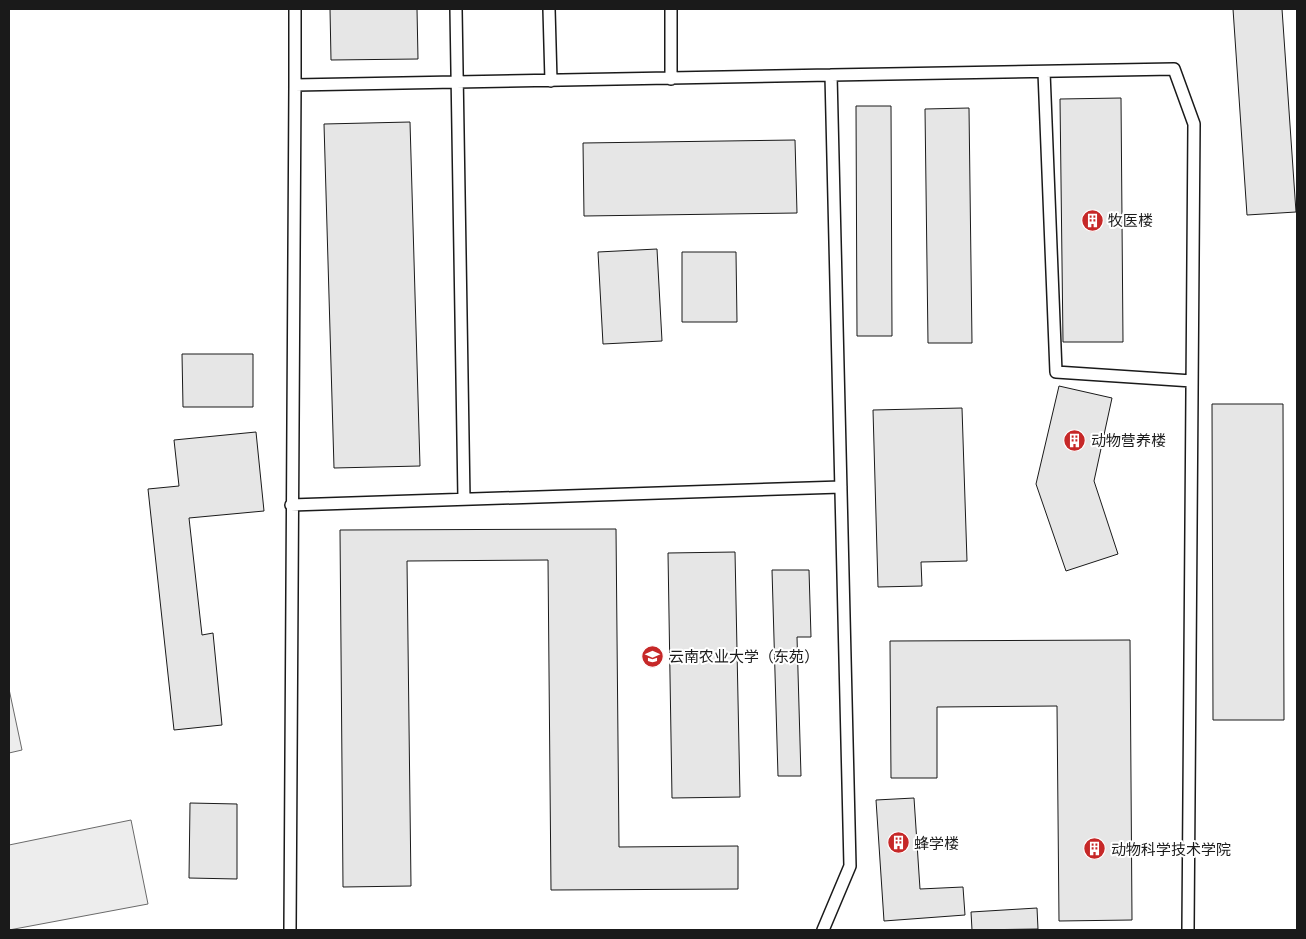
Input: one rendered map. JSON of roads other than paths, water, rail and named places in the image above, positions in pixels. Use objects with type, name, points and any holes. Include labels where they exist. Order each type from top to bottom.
[{"type":"lane","points":[[290,930],[295,9]]},
{"type":"lane","points":[[456,9],[464,499]]},
{"type":"lane","points":[[549,9],[551,81]]},
{"type":"lane","points":[[671,9],[671,79]]},
{"type":"lane","points":[[295,85],[1174,69],[1194,124],[1188,930]]},
{"type":"lane","points":[[1044,72],[1056,372],[1192,381]]},
{"type":"lane","points":[[822,930],[850,866],[831,75]]},
{"type":"lane","points":[[291,505],[841,487]]},
{"type":"place","name":"牧医楼","points":[[1092,220]]},
{"type":"place","name":"动物营养楼","points":[[1075,440]]},
{"type":"place","name":"云南农业大学（东苑）","points":[[653,656]]},
{"type":"place","name":"蜂学楼","points":[[898,843]]},
{"type":"place","name":"动物科学技术学院","points":[[1095,849]]}]
